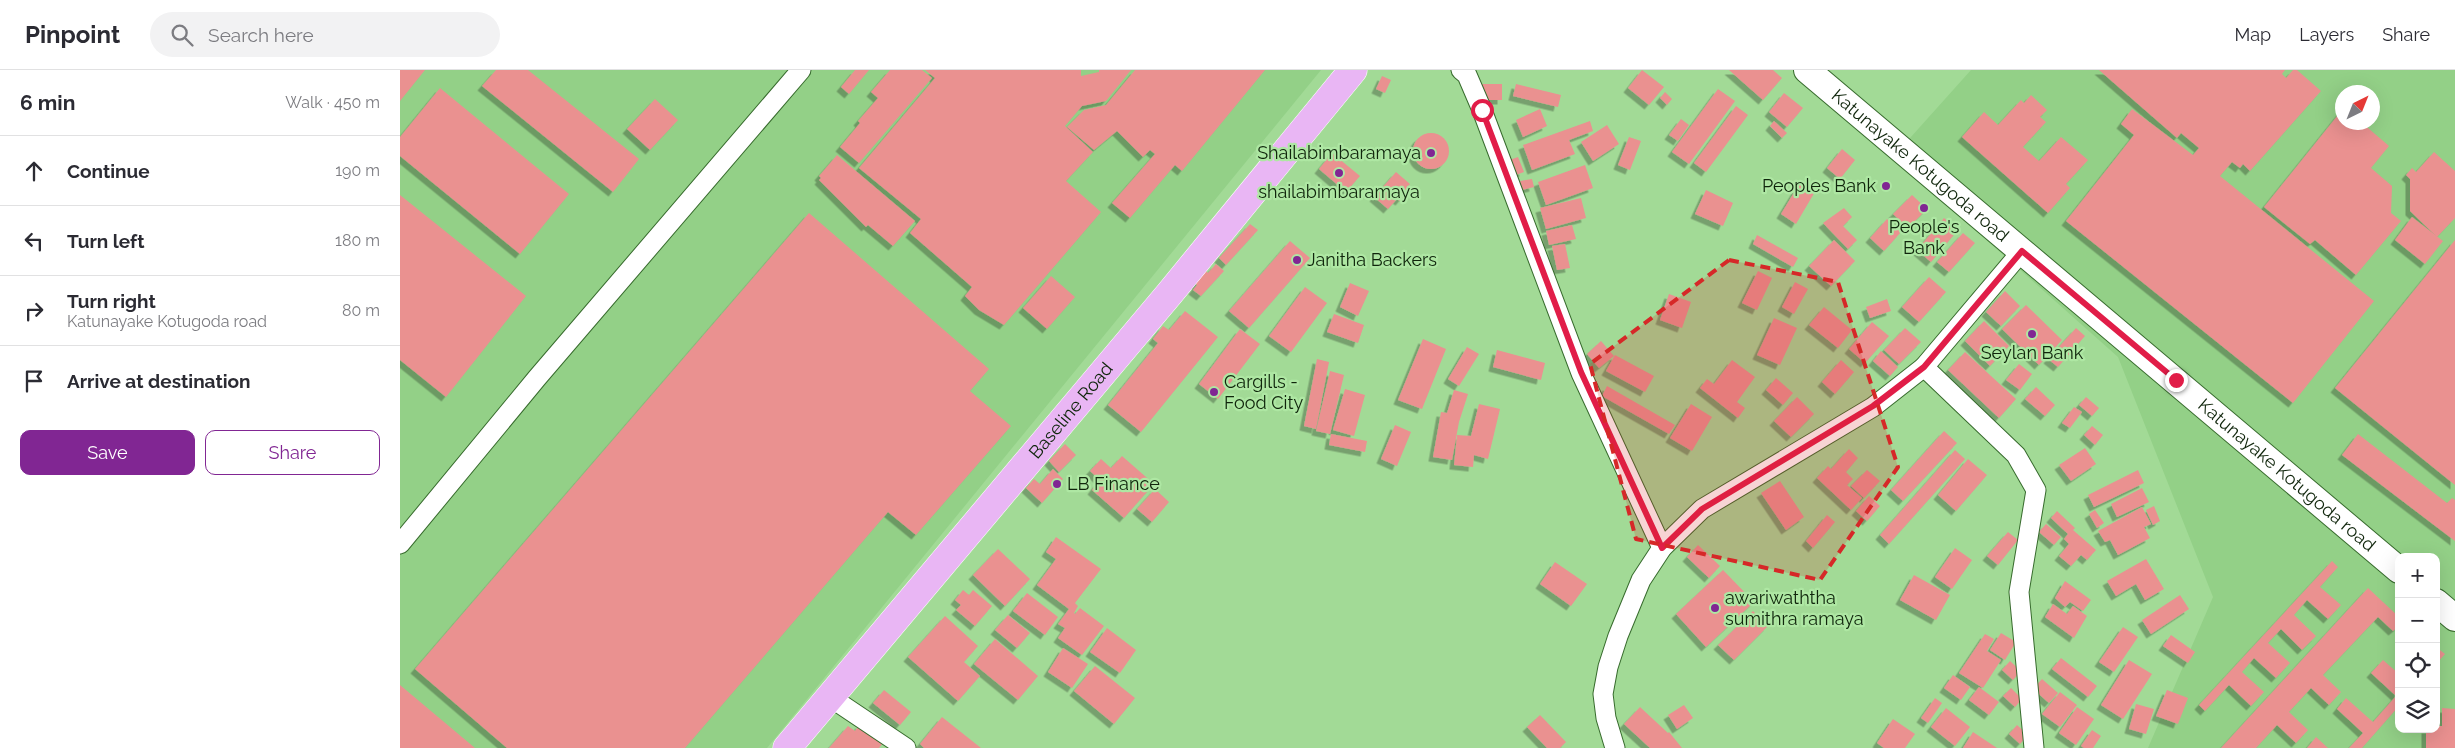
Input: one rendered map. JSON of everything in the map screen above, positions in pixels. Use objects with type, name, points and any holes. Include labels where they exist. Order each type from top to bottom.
[{"type":"main road","name":"Baseline Road","points":[[787,748],[1170,293],[1353,70]]},
{"type":"main road","name":"Katunayake Kotugoda road","points":[[1807,70],[2395,567]]},
{"type":"main road","points":[[2440,605],[2455,618]]},
{"type":"street","points":[[400,544],[537,378],[801,70]]},
{"type":"street","points":[[1461,70],[1467,75],[1482,110],[1581,372],[1662,548]]},
{"type":"street","points":[[1614,748],[1606,718],[1603,694],[1608,667],[1618,636],[1641,580],[1662,548],[1702,509],[1873,406],[1924,367],[2022,251]]},
{"type":"street","points":[[1924,367],[2016,455],[2036,490],[2019,592],[2034,748]]},
{"type":"street","points":[[830,697],[906,748]]},
{"type":"highlighted area","points":[[1729,260],[1838,282],[1898,467],[1820,580],[1636,539],[1590,364]]},
{"type":"shaded area","points":[[400,70],[1321,70],[767,748],[400,748]]},
{"type":"shaded area","points":[[1971,70],[2455,70],[2455,748],[2148,748],[2213,597],[2118,357],[1893,157]]},
{"type":"building","points":[[400,70],[425,70],[400,101]]},
{"type":"building","points":[[496,70],[528,70],[639,159],[613,192],[482,86]]},
{"type":"building","points":[[855,70],[869,70],[849,94],[841,87]]},
{"type":"building","points":[[890,70],[922,70],[932,78],[859,163],[840,147],[860,123],[858,121],[878,98],[871,92]]},
{"type":"building","points":[[925,70],[1081,70],[1081,76],[1099,72],[1099,70],[1131,70],[1106,101],[1082,106],[1065,126],[1093,152],[1066,181],[1101,212],[1004,325],[979,310],[965,296],[972,287],[910,233],[921,219],[859,168],[935,78]]},
{"type":"building","points":[[1135,70],[1265,70],[1182,171],[1175,165],[1130,218],[1112,203],[1155,154],[1150,150],[1143,157],[1117,131],[1094,150],[1067,127],[1084,110],[1106,105]]},
{"type":"building","points":[[1642,70],[1664,87],[1649,105],[1628,88]]},
{"type":"building","points":[[1729,70],[1773,70],[1782,78],[1763,100]]},
{"type":"building","points":[[2099,70],[2285,70],[2282,74],[2286,78],[2293,70],[2297,70],[2321,91],[2250,171],[2243,164],[2240,168],[2232,162],[2220,176],[2374,301],[2293,403],[2066,221],[2134,135],[2121,124],[2132,109],[2193,155],[2199,148],[2181,133],[2177,138]]},
{"type":"building","points":[[1382,76],[1391,80],[1385,93],[1376,89]]},
{"type":"building","points":[[1482,84],[1502,84],[1502,100],[1482,100]]},
{"type":"building","points":[[1516,84],[1561,95],[1558,107],[1513,96]]},
{"type":"building","points":[[440,88],[569,194],[520,254],[400,156],[400,137]]},
{"type":"building","points":[[1718,89],[1735,101],[1689,164],[1672,152]]},
{"type":"building","points":[[1665,92],[1672,99],[1667,105],[1660,98]]},
{"type":"building","points":[[1784,93],[1803,108],[1787,127],[1769,112]]},
{"type":"building","points":[[2031,95],[2047,110],[2040,117],[2046,122],[2023,147],[2039,161],[2061,137],[2088,160],[2066,184],[2070,188],[2048,213],[1962,137],[1984,112],[1998,125],[2021,100],[2024,103]]},
{"type":"building","points":[[655,99],[678,120],[650,150],[627,129]]},
{"type":"building","points":[[1736,106],[1748,115],[1706,172],[1694,163]]},
{"type":"building","points":[[1540,109],[1547,126],[1523,137],[1516,120]]},
{"type":"building","points":[[1681,119],[1689,125],[1678,141],[1669,135]]},
{"type":"building","points":[[2335,119],[2335,130],[2370,130],[2389,146],[2371,168],[2392,186],[2391,213],[2401,221],[2356,275],[2315,240],[2310,244],[2264,207]]},
{"type":"building","points":[[1590,121],[1593,131],[1569,140],[1575,154],[1532,170],[1523,145]]},
{"type":"building","points":[[1774,121],[1787,133],[1782,138],[1770,126]]},
{"type":"building","points":[[1607,125],[1619,144],[1593,161],[1581,142]]},
{"type":"building","name":"Shailabimbaramaya","points":[[1431,133],[1443,139],[1449,151],[1443,163],[1431,169],[1419,163],[1413,151],[1419,139]]},
{"type":"building","points":[[1629,137],[1641,141],[1630,170],[1618,165]]},
{"type":"building","points":[[1842,149],[1855,160],[1840,179],[1827,168]]},
{"type":"building","points":[[2434,152],[2455,171],[2455,218],[2437,237],[2410,211],[2410,179],[2406,175],[2412,168],[2416,172]]},
{"type":"building","name":"shailabimbaramaya","points":[[1332,153],[1360,176],[1346,192],[1319,169]]},
{"type":"building","points":[[837,155],[915,221],[893,246],[868,225],[866,227],[819,180],[821,178],[819,176]]},
{"type":"building","points":[[1518,157],[1524,172],[1513,176],[1507,161]]},
{"type":"building","points":[[1585,165],[1593,188],[1546,205],[1538,182]]},
{"type":"building","name":"shailabimbaramaya","points":[[1396,172],[1410,184],[1408,186],[1411,188],[1400,201],[1397,199],[1388,209],[1374,197]]},
{"type":"building","points":[[1532,179],[1534,187],[1522,190],[1520,181]]},
{"type":"building","points":[[1801,181],[1816,190],[1796,224],[1781,214]]},
{"type":"building","points":[[1706,190],[1733,203],[1723,226],[1695,214]]},
{"type":"building","points":[[400,195],[526,296],[446,397],[400,360]]},
{"type":"building","points":[[1912,195],[1927,209],[1908,228],[1893,214]]},
{"type":"building","points":[[1581,198],[1586,218],[1546,229],[1540,208]]},
{"type":"building","points":[[1844,208],[1852,217],[1843,226],[1857,240],[1848,249],[1823,223]]},
{"type":"building","points":[[809,213],[989,369],[970,391],[1011,426],[916,535],[888,512],[685,748],[507,748],[415,669]]},
{"type":"building","points":[[2412,217],[2443,241],[2425,264],[2395,240]]},
{"type":"building","points":[[1944,218],[1958,230],[1931,262],[1917,250]]},
{"type":"building","points":[[1887,219],[1901,232],[1884,251],[1870,238]]},
{"type":"building","points":[[1250,224],[1258,230],[1226,265],[1219,258]]},
{"type":"building","points":[[1572,225],[1576,239],[1549,245],[1546,231]]},
{"type":"building","points":[[1963,233],[1975,243],[1949,272],[1937,262]]},
{"type":"building","points":[[1757,235],[1798,258],[1793,267],[1753,244]]},
{"type":"building","points":[[1834,240],[1855,261],[1831,286],[1809,266]]},
{"type":"building","points":[[2455,240],[2455,485],[2335,388]]},
{"type":"building","points":[[1290,241],[1310,258],[1249,328],[1229,311]]},
{"type":"building","points":[[1565,244],[1570,268],[1557,270],[1552,246]]},
{"type":"building","points":[[1216,264],[1224,271],[1201,296],[1193,290],[1197,285],[1191,279],[1202,267],[1208,273]]},
{"type":"building","points":[[1758,271],[1772,278],[1757,310],[1742,303]]},
{"type":"building","points":[[1051,276],[1075,297],[1047,329],[1023,308]]},
{"type":"building","points":[[1929,277],[1946,292],[1919,322],[1902,307]]},
{"type":"building","points":[[1795,282],[1808,289],[1794,314],[1782,307]]},
{"type":"building","points":[[1350,283],[1369,291],[1358,316],[1340,307]]},
{"type":"building","points":[[1305,287],[1327,303],[1291,352],[1269,336]]},
{"type":"building","points":[[2005,291],[2020,306],[2001,326],[1986,312]]},
{"type":"building","points":[[1669,294],[1691,302],[1682,328],[1660,320]]},
{"type":"building","points":[[1887,299],[1891,311],[1870,318],[1866,307]]},
{"type":"building","name":"Seylan Bank","points":[[2026,305],[2062,340],[2039,365],[2002,329]]},
{"type":"building","points":[[1824,307],[1852,330],[1838,348],[1809,325]]},
{"type":"building","points":[[1185,311],[1218,337],[1141,432],[1108,405],[1158,343],[1153,339],[1163,326],[1169,330]]},
{"type":"building","points":[[1334,314],[1364,325],[1358,343],[1327,332]]},
{"type":"building","points":[[1774,318],[1797,328],[1780,365],[1757,355]]},
{"type":"building","points":[[1984,321],[2009,346],[1990,366],[1965,341]]},
{"type":"building","points":[[1872,322],[1889,336],[1865,363],[1849,349]]},
{"type":"building","points":[[1905,328],[1921,342],[1899,364],[1884,350]]},
{"type":"building","points":[[2076,328],[2085,336],[2058,367],[2048,359]]},
{"type":"building","points":[[1240,329],[1260,344],[1218,399],[1199,384]]},
{"type":"building","points":[[1423,339],[1446,349],[1422,409],[1398,400]]},
{"type":"building","points":[[1601,341],[1614,356],[1599,368],[1587,354]]},
{"type":"building","points":[[1467,347],[1479,354],[1459,386],[1448,379]]},
{"type":"building","points":[[1497,350],[1545,363],[1541,380],[1493,367]]},
{"type":"building","points":[[1881,351],[1898,367],[1890,376],[1873,361]]},
{"type":"building","points":[[1965,352],[2016,399],[1999,418],[1948,370]]},
{"type":"building","points":[[1615,355],[1654,376],[1645,392],[1606,371]]},
{"type":"building","points":[[1317,359],[1329,362],[1316,429],[1304,426]]},
{"type":"building","points":[[1732,360],[1755,377],[1737,402],[1745,408],[1738,418],[1700,388],[1707,379],[1714,384]]},
{"type":"building","points":[[1841,360],[1854,372],[1835,394],[1822,382]]},
{"type":"building","points":[[2019,364],[2032,374],[2020,390],[2006,380]]},
{"type":"building","points":[[1330,371],[1344,375],[1330,434],[1316,431]]},
{"type":"building","points":[[1776,378],[1793,393],[1783,405],[1766,390]]},
{"type":"building","points":[[1607,386],[1675,425],[1669,434],[1602,396]]},
{"type":"building","points":[[2036,387],[2055,405],[2045,416],[2025,399]]},
{"type":"building","points":[[1345,389],[1365,395],[1354,436],[1333,430]]},
{"type":"building","points":[[1454,390],[1468,394],[1459,422],[1452,460],[1433,457],[1441,412],[1447,413]]},
{"type":"building","points":[[1797,397],[1814,414],[1791,437],[1774,421]]},
{"type":"building","points":[[2086,397],[2099,408],[2092,416],[2079,405]]},
{"type":"building","points":[[1479,404],[1500,409],[1488,459],[1474,455],[1473,467],[1454,465],[1457,435],[1471,436]]},
{"type":"building","points":[[1691,404],[1712,417],[1692,451],[1670,438]]},
{"type":"building","points":[[2074,407],[2082,412],[2070,428],[2062,423]]},
{"type":"building","points":[[1395,425],[1411,432],[1397,466],[1381,459]]},
{"type":"building","points":[[2092,426],[2103,435],[2095,445],[2084,435]]},
{"type":"building","points":[[1944,431],[1957,443],[1903,501],[1891,490]]},
{"type":"building","points":[[1331,434],[1367,441],[1365,452],[1329,445]]},
{"type":"building","points":[[2358,434],[2447,503],[2452,498],[2455,500],[2455,541],[2342,455]]},
{"type":"building","points":[[1065,444],[1076,455],[1059,472],[1049,461]]},
{"type":"building","points":[[2085,448],[2096,464],[2071,481],[2059,465]]},
{"type":"building","points":[[1849,449],[1858,458],[1846,472],[1853,479],[1847,485],[1862,498],[1851,510],[1817,478],[1828,466],[1831,469]]},
{"type":"building","points":[[1955,450],[1965,459],[1889,544],[1880,535]]},
{"type":"building","points":[[1122,456],[1154,484],[1124,518],[1092,490],[1100,480],[1090,471],[1101,459],[1111,468]]},
{"type":"building","points":[[1968,459],[1987,475],[1956,511],[1938,495]]},
{"type":"building","points":[[1053,469],[1063,479],[1042,503],[1026,488],[1034,479],[1040,484]]},
{"type":"building","points":[[1867,470],[1880,481],[1864,498],[1851,486]]},
{"type":"building","points":[[2138,470],[2144,483],[2094,507],[2088,495]]},
{"type":"building","points":[[1780,481],[1804,517],[1786,530],[1761,493]]},
{"type":"building","points":[[2142,488],[2149,502],[2117,517],[2111,504]]},
{"type":"building","points":[[1155,489],[1169,502],[1152,522],[1137,509]]},
{"type":"building","points":[[1869,496],[1880,506],[1867,521],[1856,511]]},
{"type":"building","points":[[2154,506],[2160,521],[2153,525],[2146,510]]},
{"type":"building","points":[[2142,507],[2151,524],[2144,527],[2150,538],[2118,555],[2110,540],[2105,542],[2098,531]]},
{"type":"building","points":[[2095,510],[2104,523],[2097,528],[2089,514]]},
{"type":"building","points":[[2057,511],[2075,528],[2073,530],[2096,550],[2087,560],[2081,555],[2071,566],[2059,556],[2069,544],[2064,539],[2068,534],[2051,518]]},
{"type":"building","points":[[1827,515],[1835,522],[1813,548],[1806,541]]},
{"type":"building","points":[[2046,524],[2061,537],[2054,545],[2039,532]]},
{"type":"building","points":[[2008,532],[2018,540],[1998,565],[1987,556]]},
{"type":"building","points":[[1056,537],[1101,569],[1075,603],[1078,606],[1075,614],[1080,608],[1104,626],[1082,655],[1058,638],[1065,628],[1058,624],[1069,609],[1037,585],[1056,559],[1046,552]]},
{"type":"building","name":"awariwaththa sumithra ramaya","points":[[1698,545],[1720,566],[1709,578],[1687,557]]},
{"type":"building","points":[[1955,548],[1972,560],[1952,589],[1935,577]]},
{"type":"building","points":[[998,549],[1030,579],[1005,606],[973,575]]},
{"type":"building","points":[[2146,559],[2164,589],[2145,600],[2136,584],[2116,596],[2107,581]]},
{"type":"building","points":[[2332,561],[2338,567],[2320,587],[2341,605],[2328,619],[2307,600],[2294,615],[2316,636],[2302,650],[2281,629],[2268,643],[2290,663],[2276,678],[2254,658],[2242,672],[2264,692],[2251,706],[2229,685],[2205,711],[2199,705]]},
{"type":"building","points":[[1555,562],[1587,584],[1571,606],[1540,584]]},
{"type":"building","name":"awariwaththa sumithra ramaya","points":[[1723,570],[1754,602],[1706,647],[1676,614]]},
{"type":"building","points":[[1914,575],[1950,595],[1936,620],[1900,600]]},
{"type":"building","points":[[2065,581],[2091,600],[2083,611],[2070,602],[2065,607],[2055,598]]},
{"type":"building","points":[[2368,588],[2395,613],[2395,629],[2393,631],[2378,617],[2323,675],[2341,692],[2329,705],[2311,688],[2289,712],[2308,730],[2296,743],[2277,725],[2256,748],[2221,748]]},
{"type":"building","points":[[963,590],[969,595],[973,590],[992,606],[975,626],[956,610],[961,605],[955,600]]},
{"type":"building","points":[[1027,593],[1058,617],[1045,635],[1013,611]]},
{"type":"building","points":[[2180,595],[2189,609],[2151,634],[2142,620]]},
{"type":"building","points":[[2053,604],[2067,614],[2073,606],[2087,616],[2074,638],[2045,617]]},
{"type":"building","name":"awariwaththa sumithra ramaya","points":[[1753,611],[1768,626],[1734,660],[1718,645]]},
{"type":"building","points":[[1008,615],[1030,633],[1017,648],[995,630]]},
{"type":"building","points":[[945,616],[978,646],[964,662],[980,676],[958,701],[908,657]]},
{"type":"building","points":[[2123,627],[2138,637],[2114,672],[2099,662]]},
{"type":"building","points":[[1107,628],[1136,650],[1120,673],[1090,652]]},
{"type":"building","points":[[2001,633],[2016,642],[2005,660],[1990,650]]},
{"type":"building","points":[[1985,634],[1994,639],[1987,651],[2001,660],[1983,688],[1959,673]]},
{"type":"building","points":[[2171,635],[2195,652],[2188,663],[2163,646]]},
{"type":"building","points":[[995,639],[1038,676],[1018,700],[974,664]]},
{"type":"building","points":[[1063,648],[1088,664],[1072,688],[1048,672]]},
{"type":"building","points":[[2440,650],[2445,654],[2440,660]]},
{"type":"building","points":[[2061,658],[2097,686],[2088,697],[2052,669]]},
{"type":"building","points":[[2129,660],[2152,674],[2123,719],[2101,705]]},
{"type":"building","points":[[2383,660],[2395,670],[2395,695],[2371,673]]},
{"type":"building","points":[[2010,661],[2021,671],[2013,680],[2002,670]]},
{"type":"building","points":[[1095,666],[1135,698],[1114,724],[1074,691]]},
{"type":"building","points":[[1953,675],[1970,687],[1961,700],[1944,688]]},
{"type":"building","points":[[2042,679],[2058,693],[2049,703],[2033,689]]},
{"type":"building","points":[[400,685],[475,748],[400,748]]},
{"type":"building","points":[[1979,687],[1999,702],[1989,715],[1969,700]]},
{"type":"building","points":[[2011,688],[2022,699],[2015,707],[2003,696]]},
{"type":"building","points":[[884,690],[911,712],[900,725],[873,703]]},
{"type":"building","points":[[2167,690],[2188,698],[2178,724],[2156,716]]},
{"type":"building","points":[[2060,692],[2077,705],[2060,727],[2042,714]]},
{"type":"building","points":[[2395,697],[2395,711],[2362,748],[2349,748],[2363,733],[2337,709],[2346,698],[2373,722]]},
{"type":"building","points":[[1935,698],[1942,703],[1928,723],[1921,718]]},
{"type":"building","points":[[2136,704],[2154,709],[2146,734],[2129,729]]},
{"type":"building","points":[[1684,705],[1693,718],[1677,729],[1668,715]]},
{"type":"building","points":[[1640,707],[1669,732],[1682,748],[1650,748],[1624,724]]},
{"type":"building","points":[[2077,707],[2094,719],[2076,745],[2059,733]]},
{"type":"building","points":[[1946,708],[1970,727],[1955,746],[1931,727]]},
{"type":"building","points":[[2442,708],[2455,709],[2455,748],[2426,748],[2426,733],[2440,733],[2440,726],[2442,726]]},
{"type":"building","points":[[1540,715],[1566,742],[1560,748],[1547,748],[1527,727]]},
{"type":"building","points":[[942,717],[981,748],[924,748],[920,744]]},
{"type":"building","points":[[1893,719],[1915,734],[1905,748],[1884,748],[1877,743]]},
{"type":"building","points":[[860,724],[883,743],[879,748],[829,748],[848,726],[855,731]]},
{"type":"building","points":[[2017,725],[2028,735],[2020,744],[2009,734]]},
{"type":"building","points":[[2092,730],[2101,736],[2093,748],[2084,748],[2081,746]]},
{"type":"building","points":[[1973,732],[1997,748],[1963,748]]},
{"type":"building","points":[[2316,737],[2328,748],[2307,748]]},
{"type":"place","name":"Shailabimbaramaya","points":[[1431,153]]},
{"type":"place","name":"shailabimbaramaya","points":[[1339,173]]},
{"type":"place","name":"Peoples Bank","points":[[1886,186]]},
{"type":"place","name":"People's Bank","points":[[1924,208]]},
{"type":"place","name":"Janitha Backers","points":[[1297,260]]},
{"type":"place","name":"Seylan Bank","points":[[2032,334]]},
{"type":"place","name":"Cargills - Food City","points":[[1214,392]]},
{"type":"place","name":"LB Finance","points":[[1057,484]]},
{"type":"place","name":"awariwaththa sumithra ramaya","points":[[1715,608]]},
{"type":"route","points":[[1482,110],[1581,372],[1662,548],[1702,509],[1873,406],[1924,367],[2022,251],[2176,380]]}]
